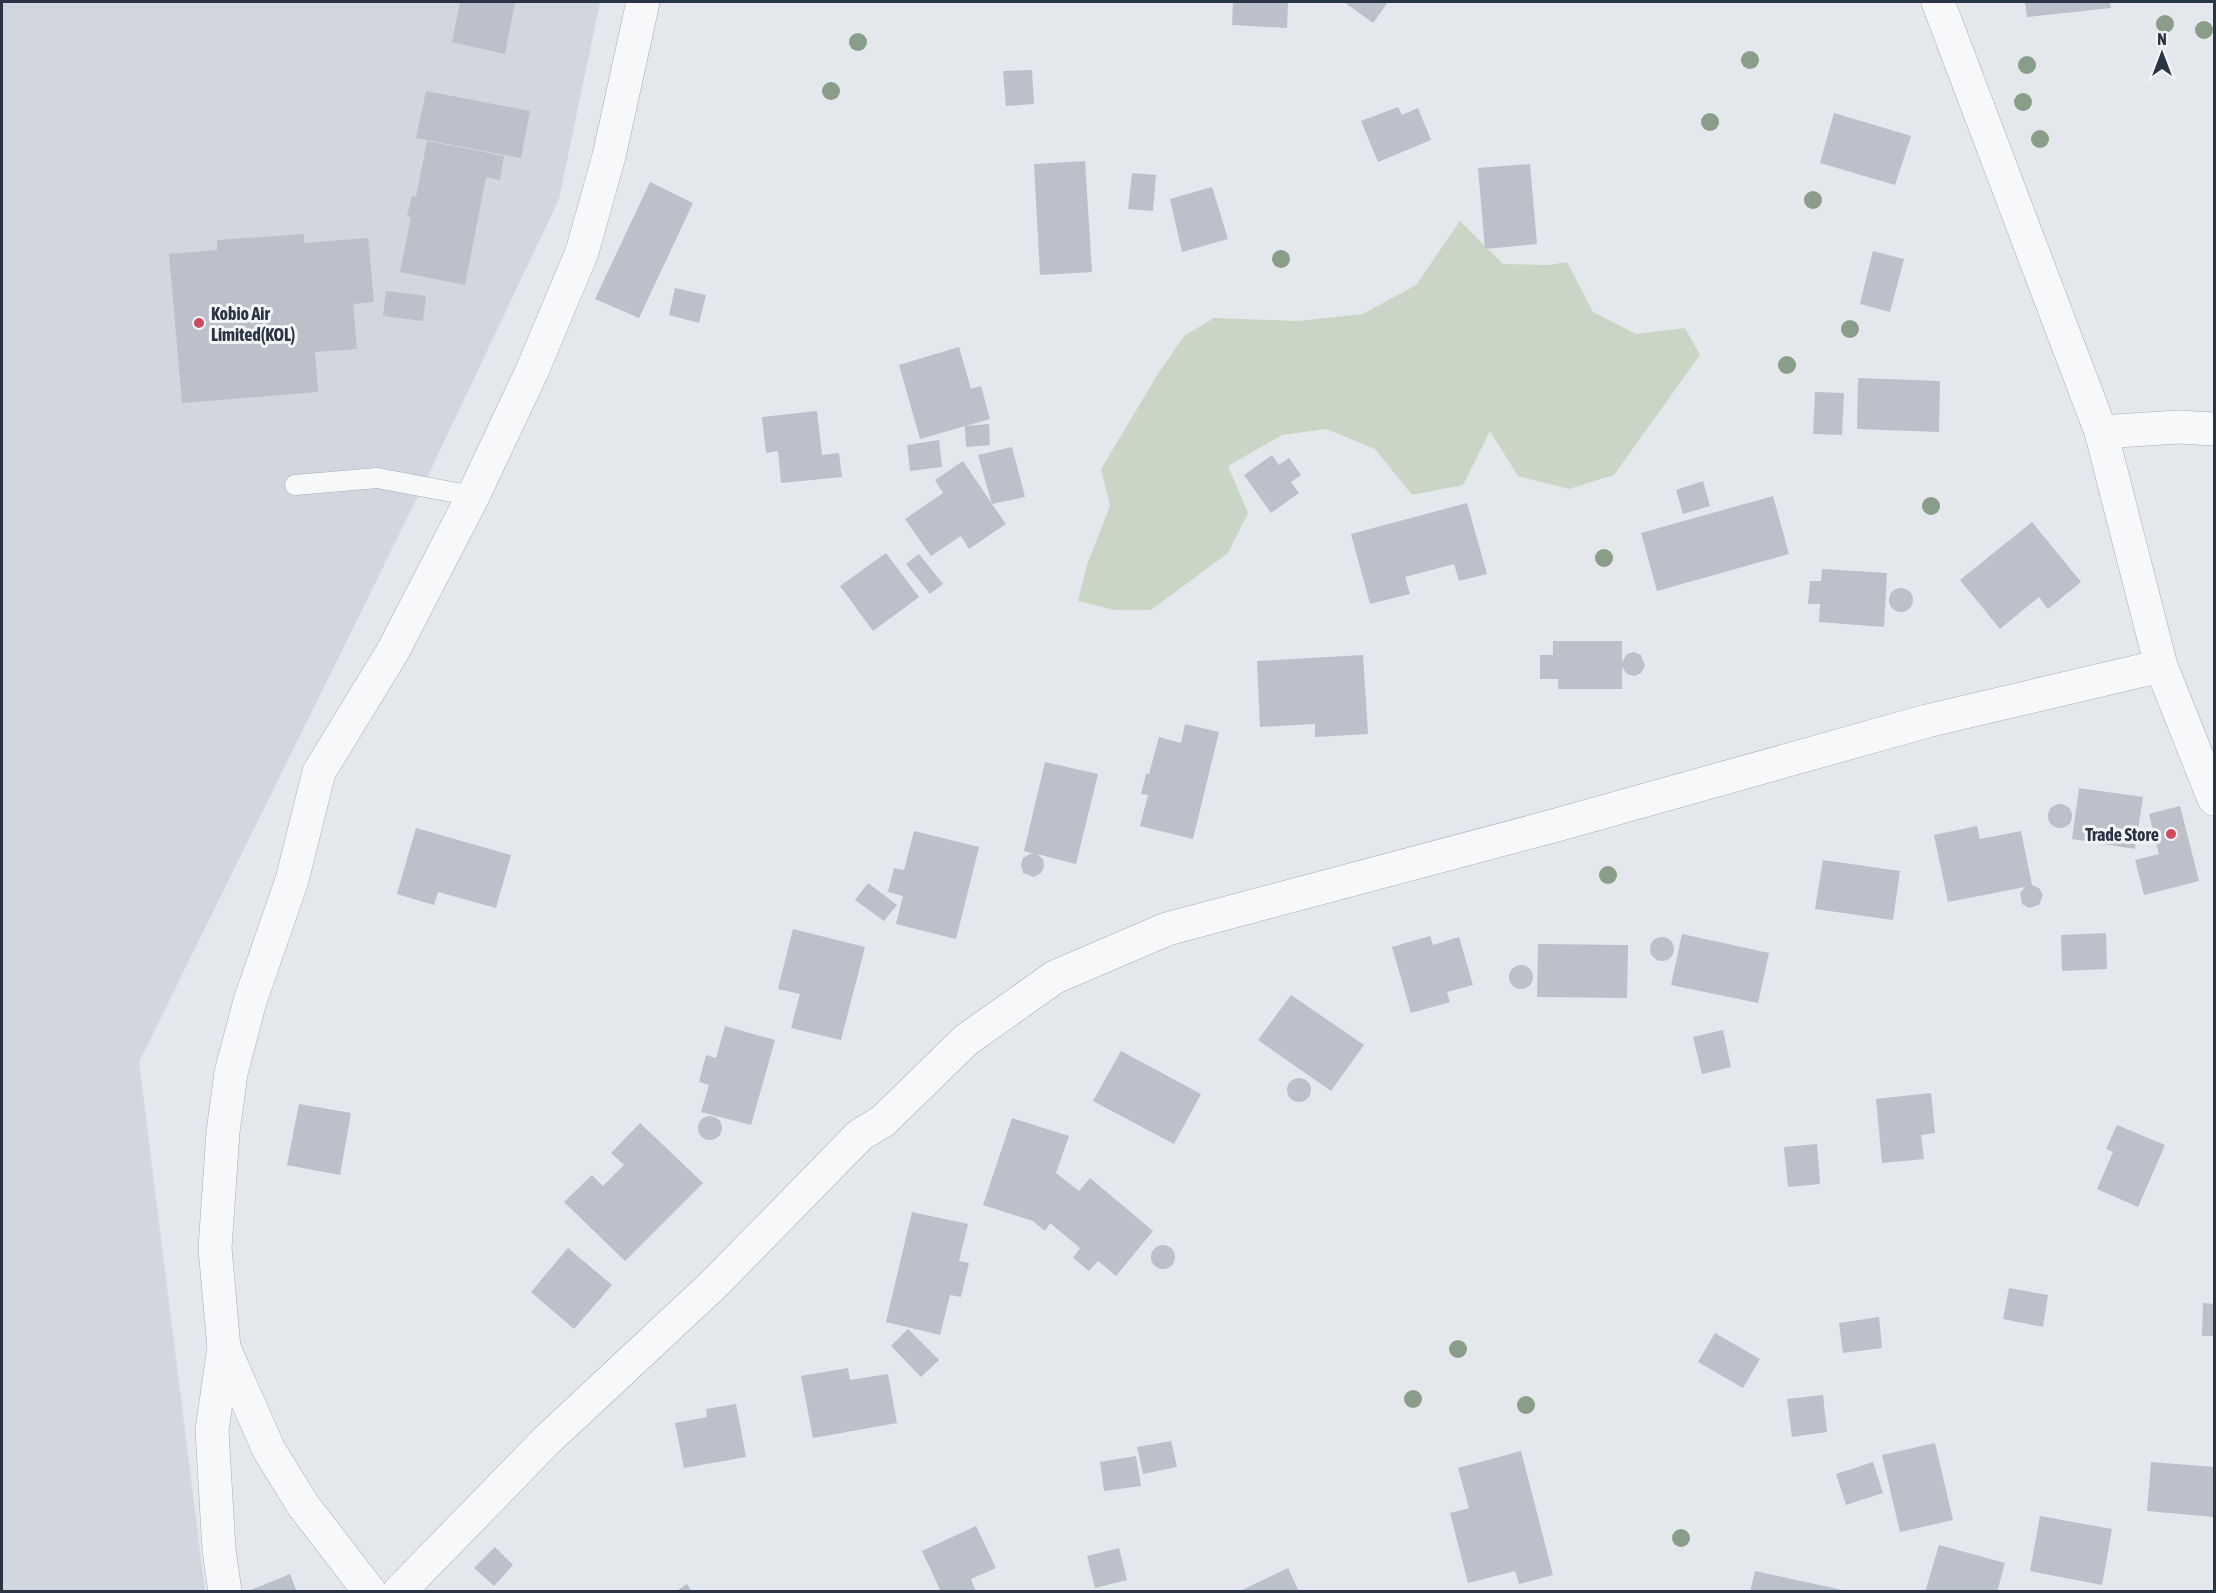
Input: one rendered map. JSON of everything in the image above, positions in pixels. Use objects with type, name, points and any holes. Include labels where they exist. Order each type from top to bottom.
[{"type":"street","points":[[225,1592],[219,1550],[212,1430],[224,1348],[215,1248],[223,1132],[231,1073],[250,1001],[292,879],[319,772],[393,651],[473,496],[532,371],[582,252],[609,156],[643,2]]},
{"type":"street","points":[[1938,2],[2101,432],[2161,666],[2214,799]]},
{"type":"street","points":[[2101,432],[2178,427],[2214,429]]},
{"type":"street","points":[[399,1592],[546,1441],[714,1284],[860,1135],[883,1121],[966,1040],[1054,977],[1167,929],[1553,826],[1928,721],[2161,666]]},
{"type":"street","points":[[224,1348],[269,1450],[303,1505],[370,1592]]},
{"type":"lane","points":[[295,485],[377,478],[473,496]]},
{"type":"shaded area","points":[[2,2],[600,2],[559,199],[423,486],[139,1062],[205,1591],[2,1592]]},
{"type":"green space","points":[[1460,221],[1503,264],[1549,265],[1567,262],[1593,312],[1636,334],[1685,328],[1700,355],[1614,475],[1569,489],[1518,476],[1490,431],[1463,485],[1412,495],[1375,449],[1326,429],[1282,435],[1228,466],[1248,513],[1228,553],[1151,610],[1114,610],[1078,601],[1087,565],[1110,506],[1101,469],[1156,377],[1184,336],[1214,318],[1298,321],[1363,314],[1416,285]]},
{"type":"building","points":[[460,2],[515,2],[505,54],[452,42]]},
{"type":"building","points":[[1233,2],[1288,2],[1287,28],[1232,25]]},
{"type":"building","points":[[1344,2],[1388,2],[1373,23]]},
{"type":"building","points":[[2025,2],[2110,2],[2111,8],[2027,17]]},
{"type":"building","points":[[1032,70],[1034,104],[1006,106],[1003,71]]},
{"type":"building","points":[[426,91],[530,111],[521,158],[416,138]]},
{"type":"building","points":[[1398,107],[1402,115],[1418,108],[1431,140],[1378,162],[1361,121]]},
{"type":"building","points":[[1834,113],[1911,136],[1895,185],[1820,163]]},
{"type":"building","points":[[427,141],[504,156],[500,180],[486,177],[465,285],[400,272],[411,217],[407,216],[412,196],[416,197]]},
{"type":"building","points":[[1085,161],[1092,272],[1040,275],[1034,164]]},
{"type":"building","points":[[1530,164],[1537,244],[1485,249],[1478,168]]},
{"type":"building","points":[[1132,173],[1156,175],[1153,211],[1128,209]]},
{"type":"building","points":[[650,182],[693,203],[639,318],[595,299]]},
{"type":"building","points":[[1212,187],[1228,239],[1182,252],[1170,199]]},
{"type":"building","name":"Kobio Air Limited(KOL)","points":[[304,234],[304,243],[368,238],[374,302],[353,304],[357,349],[315,352],[318,392],[182,403],[169,254],[217,250],[217,240]]},
{"type":"building","points":[[1873,251],[1904,259],[1890,312],[1860,304]]},
{"type":"building","points":[[675,288],[706,295],[699,323],[669,315]]},
{"type":"building","points":[[386,291],[426,296],[423,321],[383,316]]},
{"type":"building","points":[[959,347],[971,389],[981,386],[990,419],[920,439],[899,365]]},
{"type":"building","points":[[1858,378],[1940,381],[1939,432],[1857,429]]},
{"type":"building","points":[[1815,392],[1844,393],[1842,435],[1813,434]]},
{"type":"building","points":[[817,411],[822,455],[839,453],[842,477],[781,483],[778,451],[766,453],[762,417]]},
{"type":"building","points":[[989,424],[990,445],[966,447],[965,426]]},
{"type":"building","points":[[939,440],[942,467],[910,471],[907,445]]},
{"type":"building","points":[[1012,447],[1025,497],[992,504],[978,455]]},
{"type":"building","points":[[1272,455],[1279,465],[1289,458],[1301,475],[1291,482],[1299,493],[1271,513],[1244,475]]},
{"type":"building","points":[[963,461],[1006,524],[969,549],[961,536],[931,556],[905,519],[943,493],[935,480]]},
{"type":"building","points":[[1703,481],[1710,506],[1683,514],[1676,490]]},
{"type":"building","points":[[1773,496],[1789,554],[1657,591],[1641,533]]},
{"type":"building","points":[[1467,503],[1487,574],[1459,581],[1454,564],[1405,577],[1410,594],[1370,604],[1351,534]]},
{"type":"building","points":[[2032,522],[2081,582],[2048,609],[2039,597],[2000,629],[1960,580]]},
{"type":"building","points":[[886,553],[919,597],[873,631],[840,586]]},
{"type":"building","points":[[919,554],[943,584],[930,594],[906,564]]},
{"type":"building","points":[[1822,569],[1887,573],[1884,627],[1819,622],[1820,604],[1808,604],[1810,581],[1821,581]]},
{"type":"building","points":[[1901,588],[1909,592],[1913,600],[1909,608],[1901,612],[1893,608],[1889,600],[1893,592]]},
{"type":"building","points":[[1553,641],[1622,641],[1622,662],[1627,654],[1634,652],[1641,655],[1645,666],[1641,673],[1635,676],[1627,674],[1622,667],[1622,689],[1558,689],[1558,679],[1540,679],[1540,655],[1553,655]]},
{"type":"building","points":[[1363,655],[1368,734],[1315,737],[1315,724],[1260,727],[1257,661]]},
{"type":"building","points":[[1185,724],[1219,732],[1193,839],[1140,826],[1148,795],[1141,794],[1159,737],[1181,743]]},
{"type":"building","points":[[1045,762],[1098,774],[1076,864],[1037,854],[1043,859],[1044,867],[1041,873],[1034,877],[1023,873],[1021,865],[1023,858],[1034,854],[1024,851]]},
{"type":"building","points":[[2079,788],[2143,797],[2135,849],[2072,839]]},
{"type":"building","points":[[2060,804],[2068,808],[2072,816],[2068,824],[2060,828],[2052,824],[2048,816],[2052,808]]},
{"type":"building","name":"Trade Store","points":[[2180,806],[2199,881],[2144,895],[2135,860],[2159,854],[2149,814]]},
{"type":"building","points":[[1977,826],[1980,839],[2021,831],[2032,885],[2039,888],[2043,895],[2039,905],[2029,908],[2022,904],[2020,893],[2025,887],[1948,902],[1934,835]]},
{"type":"building","points":[[416,828],[511,855],[496,908],[438,892],[434,905],[397,894]]},
{"type":"building","points":[[914,831],[979,847],[956,939],[896,924],[903,896],[888,892],[894,868],[904,870]]},
{"type":"building","points":[[1823,860],[1900,871],[1893,920],[1815,909]]},
{"type":"building","points":[[868,883],[897,905],[884,921],[855,900]]},
{"type":"building","points":[[793,929],[865,947],[841,1040],[791,1028],[800,994],[778,989]]},
{"type":"building","points":[[2106,933],[2107,969],[2062,971],[2061,935]]},
{"type":"building","points":[[1682,934],[1769,953],[1758,1003],[1671,985]]},
{"type":"building","points":[[1430,936],[1433,945],[1459,937],[1473,985],[1447,992],[1450,1002],[1411,1013],[1392,947]]},
{"type":"building","points":[[1662,937],[1670,941],[1674,949],[1670,957],[1662,961],[1654,957],[1650,949],[1654,941]]},
{"type":"building","points":[[1538,944],[1628,945],[1627,998],[1537,997]]},
{"type":"building","points":[[1521,965],[1529,969],[1533,977],[1529,985],[1521,989],[1513,985],[1509,977],[1513,969]]},
{"type":"building","points":[[1291,995],[1364,1045],[1331,1091],[1258,1040]]},
{"type":"building","points":[[725,1026],[775,1040],[751,1125],[701,1112],[709,1085],[699,1082],[706,1055],[716,1058]]},
{"type":"building","points":[[1723,1030],[1731,1067],[1702,1074],[1693,1037]]},
{"type":"building","points":[[1121,1051],[1201,1094],[1174,1144],[1093,1101]]},
{"type":"building","points":[[1299,1078],[1307,1082],[1311,1090],[1307,1098],[1299,1102],[1291,1098],[1287,1090],[1291,1082]]},
{"type":"building","points":[[1931,1093],[1935,1133],[1921,1135],[1924,1159],[1882,1163],[1876,1099]]},
{"type":"building","points":[[299,1104],[351,1113],[340,1175],[287,1165]]},
{"type":"building","points":[[710,1116],[718,1120],[722,1128],[718,1136],[710,1140],[702,1136],[698,1128],[702,1120]]},
{"type":"building","points":[[1012,1118],[1069,1136],[1056,1173],[1079,1191],[1090,1178],[1153,1231],[1116,1276],[1098,1261],[1089,1271],[1073,1258],[1080,1248],[1050,1223],[1045,1231],[1033,1221],[983,1205]]},
{"type":"building","points":[[640,1123],[703,1183],[625,1261],[564,1202],[592,1175],[603,1186],[624,1165],[611,1153]]},
{"type":"building","points":[[2117,1125],[2165,1145],[2138,1207],[2097,1189],[2113,1152],[2106,1149]]},
{"type":"building","points":[[1817,1144],[1820,1184],[1788,1187],[1784,1147]]},
{"type":"building","points":[[912,1212],[968,1224],[959,1261],[969,1263],[961,1297],[950,1295],[940,1335],[886,1322]]},
{"type":"building","points":[[1163,1245],[1171,1249],[1175,1257],[1171,1265],[1163,1269],[1155,1265],[1151,1257],[1155,1249]]},
{"type":"building","points":[[568,1248],[612,1285],[574,1329],[531,1292]]},
{"type":"building","points":[[2009,1288],[2048,1295],[2043,1327],[2003,1319]]},
{"type":"building","points":[[2203,1303],[2214,1304],[2214,1336],[2202,1336]]},
{"type":"building","points":[[1879,1317],[1882,1348],[1843,1353],[1839,1323]]},
{"type":"building","points":[[908,1329],[939,1360],[921,1377],[891,1346]]},
{"type":"building","points":[[1715,1333],[1760,1359],[1743,1388],[1698,1362]]},
{"type":"building","points":[[848,1368],[850,1380],[888,1374],[897,1423],[813,1438],[801,1376]]},
{"type":"building","points":[[1823,1395],[1827,1432],[1792,1437],[1787,1399]]},
{"type":"building","points":[[736,1404],[746,1457],[684,1468],[675,1423],[707,1417],[706,1409]]},
{"type":"building","points":[[1171,1441],[1177,1467],[1143,1474],[1137,1447]]},
{"type":"building","points":[[1935,1443],[1953,1520],[1900,1532],[1882,1455]]},
{"type":"building","points":[[1521,1451],[1553,1575],[1519,1584],[1515,1571],[1468,1583],[1450,1513],[1469,1508],[1458,1468]]},
{"type":"building","points":[[1136,1456],[1141,1486],[1104,1491],[1100,1462]]},
{"type":"building","points":[[1873,1462],[1883,1493],[1846,1505],[1836,1474]]},
{"type":"building","points":[[2151,1462],[2214,1467],[2214,1517],[2147,1511]]},
{"type":"building","points":[[2040,1516],[2112,1529],[2102,1585],[2030,1571]]},
{"type":"building","points":[[976,1526],[996,1568],[971,1579],[976,1592],[941,1592],[922,1551]]},
{"type":"building","points":[[1939,1545],[2005,1563],[1997,1592],[1925,1592]]},
{"type":"building","points":[[495,1547],[513,1565],[494,1586],[474,1568]]},
{"type":"building","points":[[1119,1548],[1127,1580],[1095,1588],[1087,1556]]},
{"type":"building","points":[[1288,1568],[1299,1592],[1238,1592]]},
{"type":"building","points":[[1755,1571],[1847,1591],[1847,1592],[1750,1592]]},
{"type":"building","points":[[290,1574],[297,1592],[251,1592],[251,1590]]},
{"type":"building","points":[[687,1584],[692,1592],[675,1592]]},
{"type":"place","name":"Kobio Air Limited(KOL)","points":[[199,323]]},
{"type":"place","name":"Trade Store","points":[[2171,834]]}]
